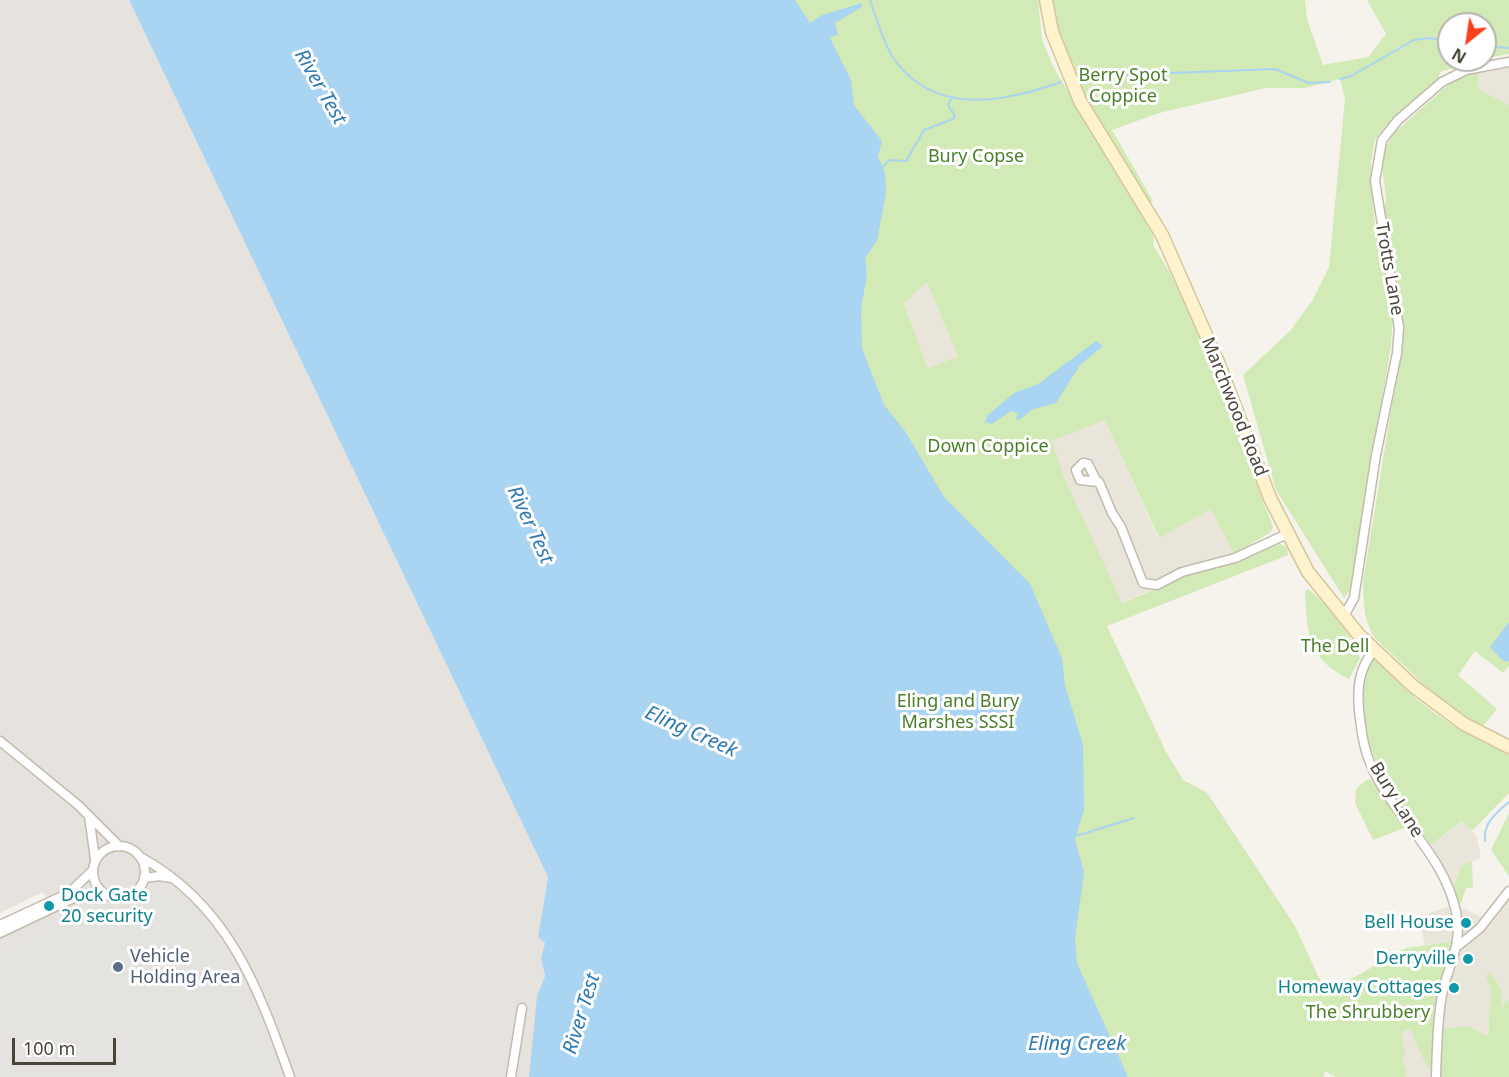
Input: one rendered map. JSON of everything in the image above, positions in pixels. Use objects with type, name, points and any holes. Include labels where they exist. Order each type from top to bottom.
[{"type":"street","name":"Marchwood Road","points":[[1046,0],[1052,32],[1080,101],[1162,235],[1218,362],[1270,498],[1308,572],[1343,618],[1374,650],[1436,706],[1464,724],[1509,747]]},
{"type":"street","name":"Trotts Lane","points":[[1343,618],[1354,598],[1376,455],[1397,353],[1397,304],[1384,245],[1376,181],[1382,140],[1398,120],[1442,82],[1466,70],[1509,62]]},
{"type":"street","points":[[1096,480],[1121,526],[1143,583],[1157,585],[1182,572],[1235,558],[1287,534]]},
{"type":"street","name":"Bury Lane","points":[[1374,650],[1365,662],[1358,679],[1365,747],[1376,773],[1428,850],[1450,890],[1458,925],[1458,946]]},
{"type":"street","points":[[0,741],[89,816],[119,846]]},
{"type":"street","points":[[89,816],[96,859]]},
{"type":"street","points":[[0,925],[69,893],[92,870],[96,859],[106,849],[119,846],[134,850],[144,863],[145,878],[138,891],[126,898],[105,895],[76,897],[0,933]]},
{"type":"street","points":[[140,856],[165,870],[202,904],[241,957],[264,1002],[290,1077]]},
{"type":"street","points":[[92,870],[95,885],[105,895]]},
{"type":"street","points":[[145,878],[159,876],[172,878]]},
{"type":"street","points":[[1436,1077],[1442,998],[1458,946],[1480,928],[1509,891]]},
{"type":"street","points":[[512,1077],[522,1008]]},
{"type":"shaded area","points":[[0,0],[129,0],[548,877],[538,937],[545,943],[541,958],[545,976],[529,1077],[0,1077],[0,938],[54,912],[43,892],[0,913]]},
{"type":"shaded area","points":[[1509,67],[1509,105],[1479,89],[1478,73],[1497,72],[1497,69]]},
{"type":"shaded area","points":[[927,281],[958,358],[928,368],[904,302]]},
{"type":"shaded area","points":[[1105,419],[1158,538],[1211,509],[1234,554],[1121,603],[1064,477],[1052,441]]},
{"type":"shaded area","points":[[1463,821],[1477,837],[1481,857],[1461,867],[1453,888],[1431,845]]},
{"type":"shaded area","name":"Vehicle Holding Area","points":[[161,881],[198,910],[221,940],[246,985],[284,1077],[0,1077],[0,949],[80,906],[92,904],[124,909],[138,903],[151,883]]},
{"type":"shaded area","points":[[1509,886],[1509,999],[1488,1024],[1488,1037],[1468,1026],[1443,1029],[1441,1077],[1405,1077],[1407,1073],[1402,1060],[1401,1032],[1411,1029],[1454,941],[1425,945],[1418,917],[1450,906],[1460,906],[1483,918]]},
{"type":"green space","points":[[689,0],[1038,0],[1042,40],[1054,68],[1153,235],[1154,247],[1169,271],[1194,324],[1273,527],[1271,532],[1234,554],[1211,509],[1159,538],[1105,420],[1052,441],[1064,477],[1122,603],[1196,572],[1280,544],[1287,547],[1288,555],[1107,626],[1166,752],[1183,780],[1206,792],[1214,803],[1295,926],[1326,993],[1406,948],[1455,941],[1432,1073],[1420,1053],[1411,1029],[1401,1032],[1405,1054],[1402,1060],[1407,1073],[1405,1077],[1336,1077],[1325,1071],[1323,1077],[600,1077]],"holes":[[[927,282],[958,357],[928,368],[904,303]]]},
{"type":"green space","name":"Berry Spot Coppice","points":[[1050,0],[1305,0],[1307,19],[1323,65],[1368,57],[1386,34],[1367,0],[1509,0],[1509,54],[1497,56],[1497,12],[1437,12],[1437,72],[1440,72],[1439,77],[1413,103],[1396,115],[1375,140],[1371,162],[1374,217],[1393,317],[1391,346],[1351,589],[1344,598],[1276,490],[1243,375],[1290,331],[1312,301],[1329,267],[1345,99],[1340,79],[1305,88],[1266,88],[1159,113],[1112,130],[1153,201],[1148,204],[1078,81]]},
{"type":"green space","points":[[1478,73],[1479,89],[1509,105],[1509,666],[1503,673],[1475,651],[1458,675],[1497,709],[1483,726],[1443,703],[1376,639],[1366,619],[1363,581],[1403,338],[1403,319],[1382,217],[1386,200],[1382,165],[1387,145],[1394,133],[1446,87],[1463,75]]},
{"type":"green space","name":"The Dell","points":[[1308,589],[1339,620],[1356,649],[1360,658],[1349,679],[1325,663],[1312,644],[1306,607],[1305,592]]},
{"type":"green space","points":[[1375,658],[1406,690],[1446,721],[1470,736],[1509,755],[1509,793],[1472,831],[1462,821],[1431,845],[1386,781],[1367,738],[1363,714],[1364,688],[1369,659]]},
{"type":"green space","points":[[1373,778],[1407,827],[1373,840],[1355,803],[1356,789],[1365,781]]},
{"type":"green space","points":[[1509,813],[1509,876],[1491,850]]},
{"type":"green space","points":[[1470,861],[1473,888],[1466,888],[1460,906],[1453,888],[1461,867]]},
{"type":"green space","points":[[1491,973],[1501,989],[1502,1007],[1509,999],[1509,1077],[1441,1077],[1442,1029],[1468,1026],[1488,1036],[1491,990],[1486,976]]},
{"type":"water","points":[[129,0],[795,0],[810,23],[822,15],[862,3],[862,7],[835,23],[838,34],[830,38],[851,80],[854,105],[882,141],[878,156],[885,173],[886,192],[877,241],[865,258],[867,274],[861,310],[862,348],[884,405],[905,431],[944,497],[1030,584],[1062,658],[1065,685],[1083,745],[1084,810],[1075,839],[1084,872],[1075,938],[1077,963],[1128,1077],[529,1077],[537,997],[545,976],[541,958],[545,943],[538,937],[548,877]]},
{"type":"water","points":[[1096,341],[1103,346],[1080,365],[1056,403],[1033,409],[1019,420],[1016,419],[1018,413],[1011,411],[992,424],[985,422],[988,415],[1014,393],[1038,384]]},
{"type":"water","points":[[1509,622],[1508,662],[1501,659],[1490,647]]},
{"type":"waterway","points":[[870,0],[890,53],[911,77],[930,90],[950,97],[972,100],[994,99],[1061,82]]},
{"type":"waterway","points":[[1340,79],[1351,76],[1414,40],[1437,39]]},
{"type":"waterway","points":[[1497,47],[1509,48]]},
{"type":"waterway","points":[[1094,76],[1275,69],[1309,83],[1330,82]]},
{"type":"waterway","points":[[881,169],[889,160],[906,161],[924,130],[953,119],[955,116],[948,105],[953,96]]},
{"type":"waterway","points":[[1485,841],[1488,824],[1495,814],[1509,802]]},
{"type":"waterway","points":[[1076,836],[1134,818]]},
{"type":"place","name":"Dock Gate 20 security","points":[[49,906]]},
{"type":"place","name":"Bell House","points":[[1466,923]]},
{"type":"place","name":"Derryville","points":[[1468,959]]},
{"type":"place","name":"Vehicle Holding Area","points":[[118,967]]},
{"type":"place","name":"Homeway Cottages","points":[[1454,988]]},
{"type":"water label","name":"River Test","points":[[320,87]]},
{"type":"water label","name":"River Test","points":[[530,525]]},
{"type":"water label","name":"Eling Creek","points":[[691,732]]},
{"type":"water label","name":"River Test","points":[[582,1014]]},
{"type":"water label","name":"Eling Creek","points":[[1077,1044]]},
{"type":"park label","name":"Bury Copse","points":[[976,157]]},
{"type":"park label","name":"Down Coppice","points":[[988,447]]},
{"type":"park label","name":"Eling and Bury Marshes SSSI","points":[[958,712]]},
{"type":"park label","name":"The Shrubbery","points":[[1368,1013]]}]
